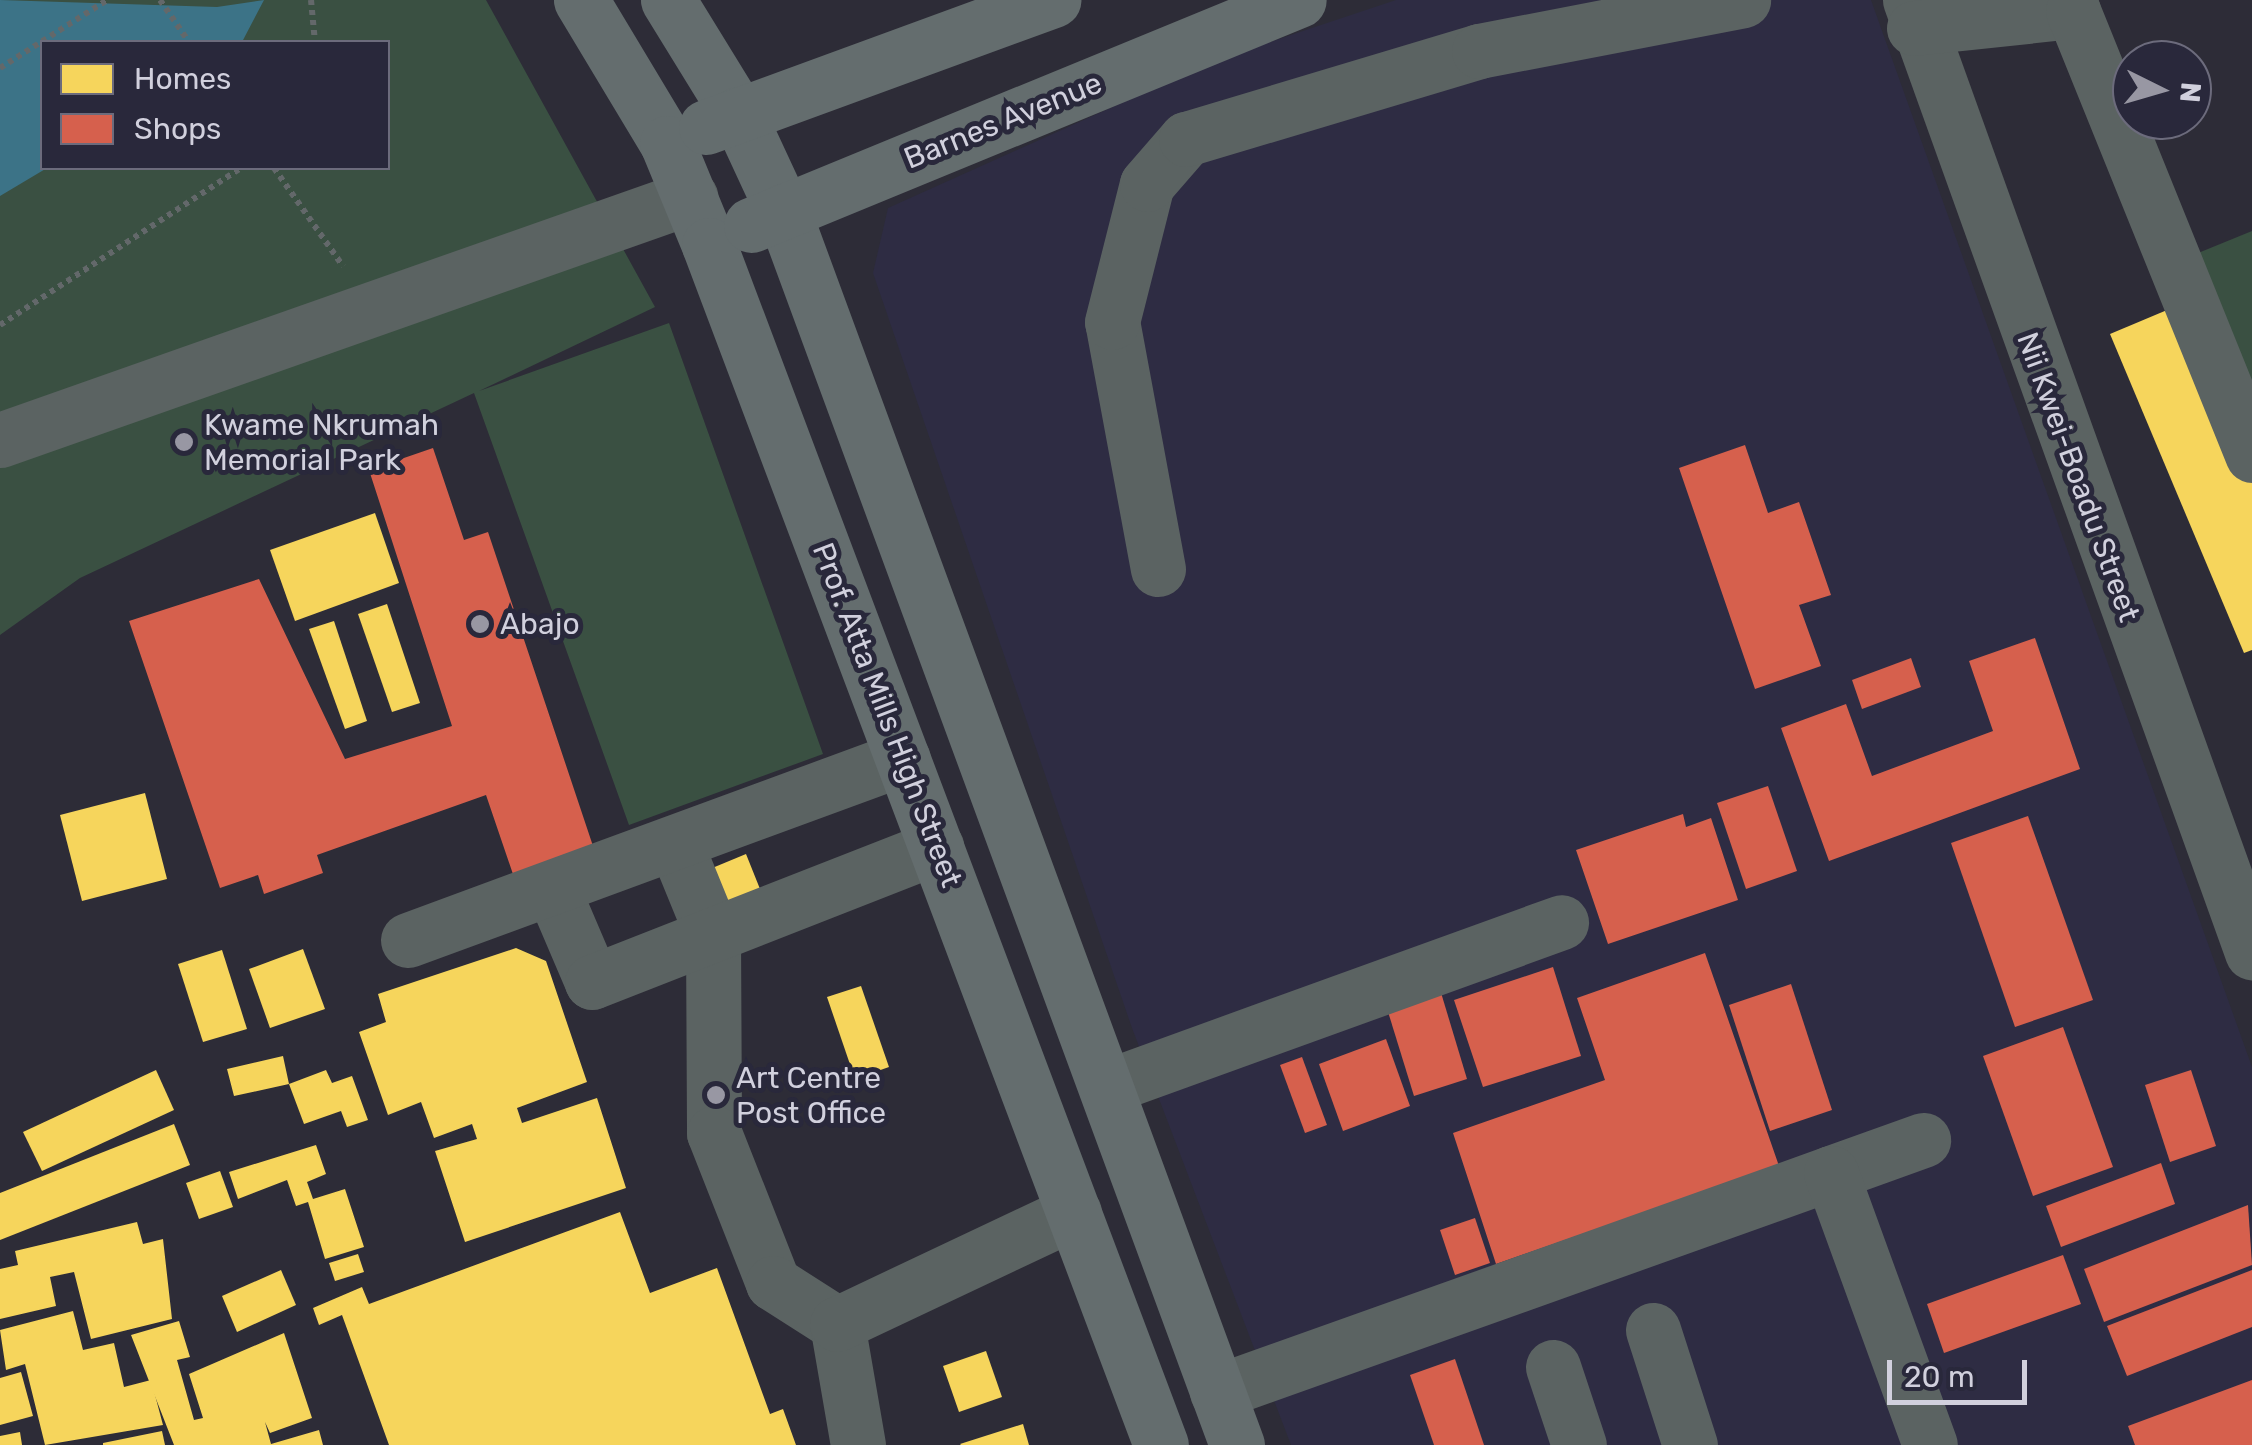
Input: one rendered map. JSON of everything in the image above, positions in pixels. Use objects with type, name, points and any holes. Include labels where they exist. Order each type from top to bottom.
[{"type":"main road","name":"Prof. Atta Mills High Street","points":[[582,0],[666,143],[699,221],[1162,1445]]},
{"type":"main road","points":[[668,0],[738,114],[783,211],[1237,1445]]},
{"type":"main road","points":[[666,143],[1053,0]]},
{"type":"main road","name":"Barnes Avenue","points":[[699,221],[783,211],[1299,0]]},
{"type":"street","points":[[1158,568],[1112,322],[1147,184],[1186,139],[1479,50],[1742,0]]},
{"type":"street","points":[[1912,14],[2094,6],[2252,455]]},
{"type":"street","name":"Nii Kwei-Boadu Street","points":[[1912,14],[2252,952]]},
{"type":"street","points":[[0,440],[369,304],[699,221]]},
{"type":"street","points":[[408,940],[903,758]]},
{"type":"street","points":[[675,843],[713,936],[714,1134],[773,1283],[837,1324],[858,1445]]},
{"type":"street","points":[[552,888],[592,982],[937,847]]},
{"type":"street","points":[[1106,1086],[1560,922]]},
{"type":"street","points":[[1218,1392],[1923,1140]]},
{"type":"street","points":[[1830,1174],[1930,1445]]},
{"type":"street","points":[[837,1324],[1074,1212]]},
{"type":"street","points":[[1654,1330],[1690,1445]]},
{"type":"street","points":[[1553,1367],[1579,1445]]},
{"type":"path","points":[[44,40],[107,0]]},
{"type":"path","points":[[160,0],[188,40]]},
{"type":"path","points":[[311,0],[315,40]]},
{"type":"path","points":[[0,68],[40,43]]},
{"type":"path","points":[[0,325],[238,170]]},
{"type":"path","points":[[275,170],[369,304]]},
{"type":"shaded area","points":[[1396,0],[1871,0],[2252,1067],[2252,1445],[1291,1445],[1132,1028],[873,273],[888,208],[1219,59]]},
{"type":"green space","name":"Kwame Nkrumah Memorial Park","points":[[0,0],[486,0],[655,307],[479,391],[669,323],[823,754],[629,825],[474,393],[80,578],[0,635]]},
{"type":"green space","points":[[2252,231],[2252,428],[2181,260]]},
{"type":"water","points":[[0,0],[217,7],[264,0],[243,40],[40,40],[40,170],[44,170],[0,196]]},
{"type":"building: Homes","points":[[2179,305],[2252,478],[2252,650],[2244,653],[2110,334]]},
{"type":"building: Homes","points":[[375,513],[399,583],[295,621],[270,550]]},
{"type":"building: Homes","points":[[387,604],[420,703],[392,712],[358,614]]},
{"type":"building: Homes","points":[[334,621],[367,721],[345,729],[309,629]]},
{"type":"building: Homes","points":[[145,793],[167,879],[82,901],[60,815]]},
{"type":"building: Homes","points":[[746,854],[760,889],[719,906],[705,871]]},
{"type":"building: Homes","points":[[516,948],[546,961],[587,1082],[517,1108],[522,1123],[597,1098],[626,1188],[465,1242],[435,1151],[477,1139],[472,1124],[434,1138],[421,1102],[388,1115],[359,1032],[386,1022],[378,994]]},
{"type":"building: Homes","points":[[303,949],[325,1009],[270,1028],[249,969]]},
{"type":"building: Homes","points":[[222,950],[247,1029],[203,1042],[178,964]]},
{"type":"building: Homes","points":[[861,986],[889,1067],[855,1079],[827,997]]},
{"type":"building: Homes","points":[[283,1056],[289,1084],[234,1096],[227,1069]]},
{"type":"building: Homes","points":[[156,1070],[174,1110],[42,1171],[23,1132]]},
{"type":"building: Homes","points":[[326,1070],[332,1083],[352,1076],[368,1120],[347,1127],[341,1111],[304,1124],[289,1084]]},
{"type":"building: Homes","points":[[174,1124],[190,1165],[0,1240],[0,1193]]},
{"type":"building: Homes","points":[[316,1145],[326,1174],[307,1182],[313,1199],[345,1189],[364,1247],[325,1259],[308,1202],[296,1206],[287,1180],[238,1199],[229,1172]]},
{"type":"building: Homes","points":[[220,1171],[233,1207],[199,1219],[186,1183]]},
{"type":"building: Homes","points":[[620,1212],[650,1293],[717,1268],[770,1414],[783,1409],[796,1445],[389,1445],[342,1315],[319,1325],[313,1308],[362,1287],[369,1304]]},
{"type":"building: Homes","points":[[137,1222],[143,1244],[163,1239],[172,1319],[91,1339],[74,1272],[50,1277],[56,1306],[0,1319],[0,1269],[18,1265],[15,1251]]},
{"type":"building: Homes","points":[[358,1254],[364,1272],[335,1281],[329,1263]]},
{"type":"building: Homes","points":[[281,1270],[296,1305],[237,1332],[222,1296]]},
{"type":"building: Homes","points":[[73,1311],[83,1350],[114,1343],[124,1387],[151,1380],[163,1425],[45,1445],[25,1364],[6,1370],[0,1330]]},
{"type":"building: Homes","points":[[179,1321],[190,1357],[177,1360],[194,1420],[203,1418],[189,1374],[284,1333],[312,1418],[270,1433],[265,1422],[271,1444],[319,1430],[323,1445],[174,1445],[131,1335]]},
{"type":"building: Homes","points":[[986,1351],[1002,1397],[959,1412],[943,1366]]},
{"type":"building: Homes","points":[[21,1372],[33,1416],[0,1425],[0,1378]]},
{"type":"building: Homes","points":[[1023,1424],[1029,1445],[960,1444]]},
{"type":"building: Homes","points":[[162,1431],[165,1445],[103,1445],[103,1443]]},
{"type":"building: Homes","points":[[20,1432],[22,1445],[0,1445],[0,1436]]},
{"type":"building: Shops","points":[[1745,445],[1768,513],[1799,502],[1831,595],[1799,605],[1821,666],[1755,689],[1679,468]]},
{"type":"building: Shops","points":[[433,448],[464,540],[488,532],[596,855],[516,883],[486,795],[317,855],[323,873],[264,894],[258,875],[220,888],[129,621],[259,579],[345,759],[452,726],[369,470]]},
{"type":"building: Shops","points":[[2035,638],[2080,769],[1829,861],[1781,728],[1846,704],[1872,776],[1993,731],[1969,661]]},
{"type":"building: Shops","points":[[1911,658],[1921,687],[1862,709],[1852,680]]},
{"type":"building: Shops","points":[[1768,786],[1797,871],[1746,889],[1717,803]]},
{"type":"building: Shops","points":[[1683,814],[1686,827],[1711,818],[1738,900],[1608,944],[1576,850]]},
{"type":"building: Shops","points":[[2028,816],[2093,1000],[2015,1027],[1951,843]]},
{"type":"building: Shops","points":[[1705,953],[1779,1166],[1496,1264],[1453,1133],[1605,1080],[1577,998]]},
{"type":"building: Shops","points":[[1553,967],[1581,1056],[1483,1087],[1454,1000]]},
{"type":"building: Shops","points":[[1791,984],[1832,1110],[1770,1131],[1729,1005]]},
{"type":"building: Shops","points":[[1439,986],[1467,1079],[1414,1096],[1385,1002]]},
{"type":"building: Shops","points":[[2063,1027],[2113,1167],[2033,1196],[1983,1056]]},
{"type":"building: Shops","points":[[1386,1039],[1410,1106],[1343,1131],[1319,1064]]},
{"type":"building: Shops","points":[[1302,1057],[1327,1125],[1305,1133],[1280,1065]]},
{"type":"building: Shops","points":[[2191,1070],[2216,1146],[2170,1162],[2145,1085]]},
{"type":"building: Shops","points":[[2161,1163],[2175,1204],[2061,1247],[2046,1206]]},
{"type":"building: Shops","points":[[2248,1205],[2252,1265],[2104,1322],[2084,1269]]},
{"type":"building: Shops","points":[[1475,1218],[1490,1263],[1455,1275],[1440,1230]]},
{"type":"building: Shops","points":[[2063,1255],[2081,1304],[1944,1353],[1927,1304]]},
{"type":"building: Shops","points":[[2252,1270],[2252,1327],[2127,1376],[2107,1326]]},
{"type":"building: Shops","points":[[1455,1359],[1484,1445],[1434,1445],[1410,1375]]},
{"type":"building: Shops","points":[[2252,1380],[2252,1445],[2135,1445],[2128,1426]]},
{"type":"place","name":"Kwame Nkrumah Memorial Park","points":[[184,442]]},
{"type":"place","name":"Abajo","points":[[480,624]]},
{"type":"place","name":"Art Centre Post Office","points":[[716,1095]]}]
